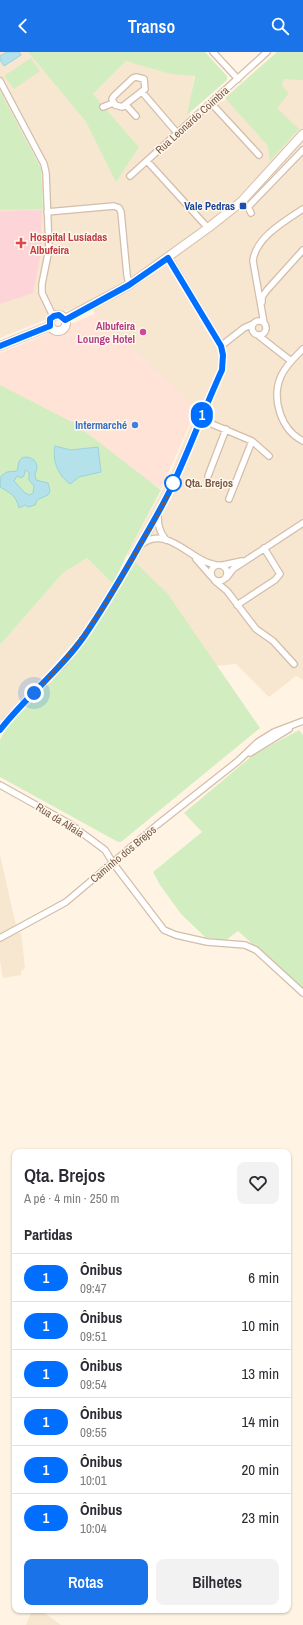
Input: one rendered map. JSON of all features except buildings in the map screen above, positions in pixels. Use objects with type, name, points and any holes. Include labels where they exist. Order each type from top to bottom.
[{"type":"main road","points":[[65,320],[129,285],[208,228],[240,202],[303,134]]},
{"type":"main road","points":[[59,315],[65,320],[66,325],[62,330],[54,330],[50,326],[50,319],[54,316],[59,315]]},
{"type":"main road","points":[[0,346],[50,326]]},
{"type":"street","points":[[213,52],[238,79]]},
{"type":"street","name":"Rua Leonardo Coimbra","points":[[130,176],[267,52]]},
{"type":"street","points":[[136,77],[144,79],[145,89],[126,105],[118,108],[113,103],[114,96],[133,78],[136,77]]},
{"type":"street","points":[[0,81],[44,164],[46,173],[49,249],[42,284],[42,293],[54,316]]},
{"type":"street","points":[[142,92],[178,134]]},
{"type":"street","points":[[103,107],[113,103]]},
{"type":"street","points":[[211,103],[259,155]]},
{"type":"street","points":[[126,105],[136,116]]},
{"type":"street","points":[[251,213],[248,207],[303,150]]},
{"type":"street","name":"Rua Leonardo Coimbra","points":[[147,161],[208,228]]},
{"type":"street","points":[[47,212],[114,206],[119,208],[121,212],[129,285]]},
{"type":"street","points":[[261,307],[254,253],[264,238],[286,220],[303,209]]},
{"type":"street","points":[[256,335],[252,330],[258,323],[262,296],[303,250]]},
{"type":"street","points":[[0,730],[8,719],[62,664],[85,635],[158,513],[174,482],[222,370],[223,355],[221,346],[168,258]]},
{"type":"street","points":[[258,287],[263,289],[268,288]]},
{"type":"street","points":[[221,346],[244,328],[258,323]]},
{"type":"street","points":[[258,323],[266,330],[272,345]]},
{"type":"street","points":[[244,328],[272,345],[291,361]]},
{"type":"street","points":[[256,335],[263,335],[266,330]]},
{"type":"street","points":[[303,349],[291,361],[281,376],[278,388],[277,405],[283,420],[296,438],[303,441]]},
{"type":"street","points":[[200,419],[252,441],[269,456]]},
{"type":"street","points":[[208,476],[226,429]]},
{"type":"street","points":[[229,499],[252,441]]},
{"type":"street","points":[[158,513],[159,536]]},
{"type":"street","points":[[213,578],[222,581],[233,569],[303,523]]},
{"type":"street","points":[[149,530],[152,536],[159,536],[204,561],[216,565],[246,560]]},
{"type":"street","points":[[139,546],[146,541],[159,536]]},
{"type":"street","points":[[236,605],[275,580],[280,574],[264,548]]},
{"type":"street","points":[[187,551],[227,591],[236,605],[256,629],[273,641],[294,664]]},
{"type":"street","points":[[213,578],[211,571],[216,565]]},
{"type":"street","points":[[223,565],[227,569],[227,577]]},
{"type":"street","name":"Caminho dos Brejos","points":[[0,938],[66,902],[238,761],[302,722]]},
{"type":"street","name":"Rua da Alfaia","points":[[0,785],[70,824],[105,850],[113,863],[164,930],[176,935],[207,942],[245,945],[256,950],[303,993]]},
{"type":"shaded area","points":[[0,52],[28,52],[86,122],[116,181],[139,147],[93,94],[126,61],[194,76],[189,114],[284,78],[303,75],[303,680],[296,676],[269,697],[236,664],[215,666],[127,554],[167,482],[198,408],[140,368],[95,314],[89,302],[0,338],[0,210],[43,208],[41,167],[0,91]]},
{"type":"shaded area","name":"Hospital Lusíadas Albufeira","points":[[42,210],[40,258],[33,293],[0,304],[0,211]]},
{"type":"shaded area","points":[[95,314],[197,408],[161,489],[0,386],[0,353]]},
{"type":"shaded area","points":[[87,558],[113,584],[80,635],[0,726],[0,645],[63,573]]},
{"type":"shaded area","points":[[0,855],[18,934],[21,932],[25,968],[21,971],[21,975],[3,978],[0,960]]},
{"type":"shaded area","points":[[31,1613],[45,1613],[61,1625],[26,1625]]},
{"type":"green space","points":[[28,52],[205,52],[227,76],[227,80],[187,115],[195,76],[171,74],[126,61],[93,94],[139,147],[116,182],[86,122]]},
{"type":"green space","points":[[277,52],[303,52],[303,80],[284,79],[282,86],[289,93],[277,108],[299,129],[270,161],[268,146],[225,98]]},
{"type":"green space","points":[[31,58],[40,71],[14,89],[4,76]]},
{"type":"green space","points":[[0,91],[41,168],[43,209],[0,210]]},
{"type":"green space","points":[[0,385],[74,423],[161,490],[113,584],[87,558],[63,573],[0,645]]},
{"type":"green space","points":[[135,562],[167,593],[260,728],[121,842],[118,842],[0,777],[0,740],[6,728],[55,678],[86,640]]},
{"type":"green space","points":[[299,730],[303,735],[303,990],[238,931],[226,940],[206,938],[181,914],[160,885],[153,872],[202,832],[184,813],[253,755]]},
{"type":"water","points":[[7,52],[19,52],[21,55],[4,66],[0,60],[0,56]]},
{"type":"water","points":[[55,446],[71,450],[98,447],[101,472],[79,477],[70,484],[59,472],[55,462]]},
{"type":"water","points":[[24,457],[35,461],[37,466],[35,474],[36,480],[48,483],[50,491],[48,495],[37,500],[35,505],[28,507],[25,505],[19,508],[14,497],[0,487],[1,476],[7,472],[17,471],[20,460]],"holes":[[[25,470],[29,472],[29,480],[34,486],[33,493],[30,495],[25,493],[14,481],[17,476],[21,478],[24,476]]]},
{"type":"bus line","name":"1","points":[[0,346],[50,326],[50,319],[56,315],[64,317],[65,320],[129,285],[168,258],[221,346],[223,355],[222,370],[174,482],[149,530],[121,578],[85,635],[70,654],[43,685],[8,719],[0,730]]},
{"type":"place","name":"Vale Pedras","points":[[243,206]]},
{"type":"place","name":"Hospital Lusíadas Albufeira","points":[[21,243]]},
{"type":"place","name":"Albufeira Lounge Hotel","points":[[143,332]]},
{"type":"place","name":"Intermarché","points":[[135,425]]},
{"type":"place","name":"Qta. Brejos","points":[[173,483]]},
{"type":"route","points":[[34,693],[62,664],[85,635],[149,530],[174,482],[173,483]]}]
